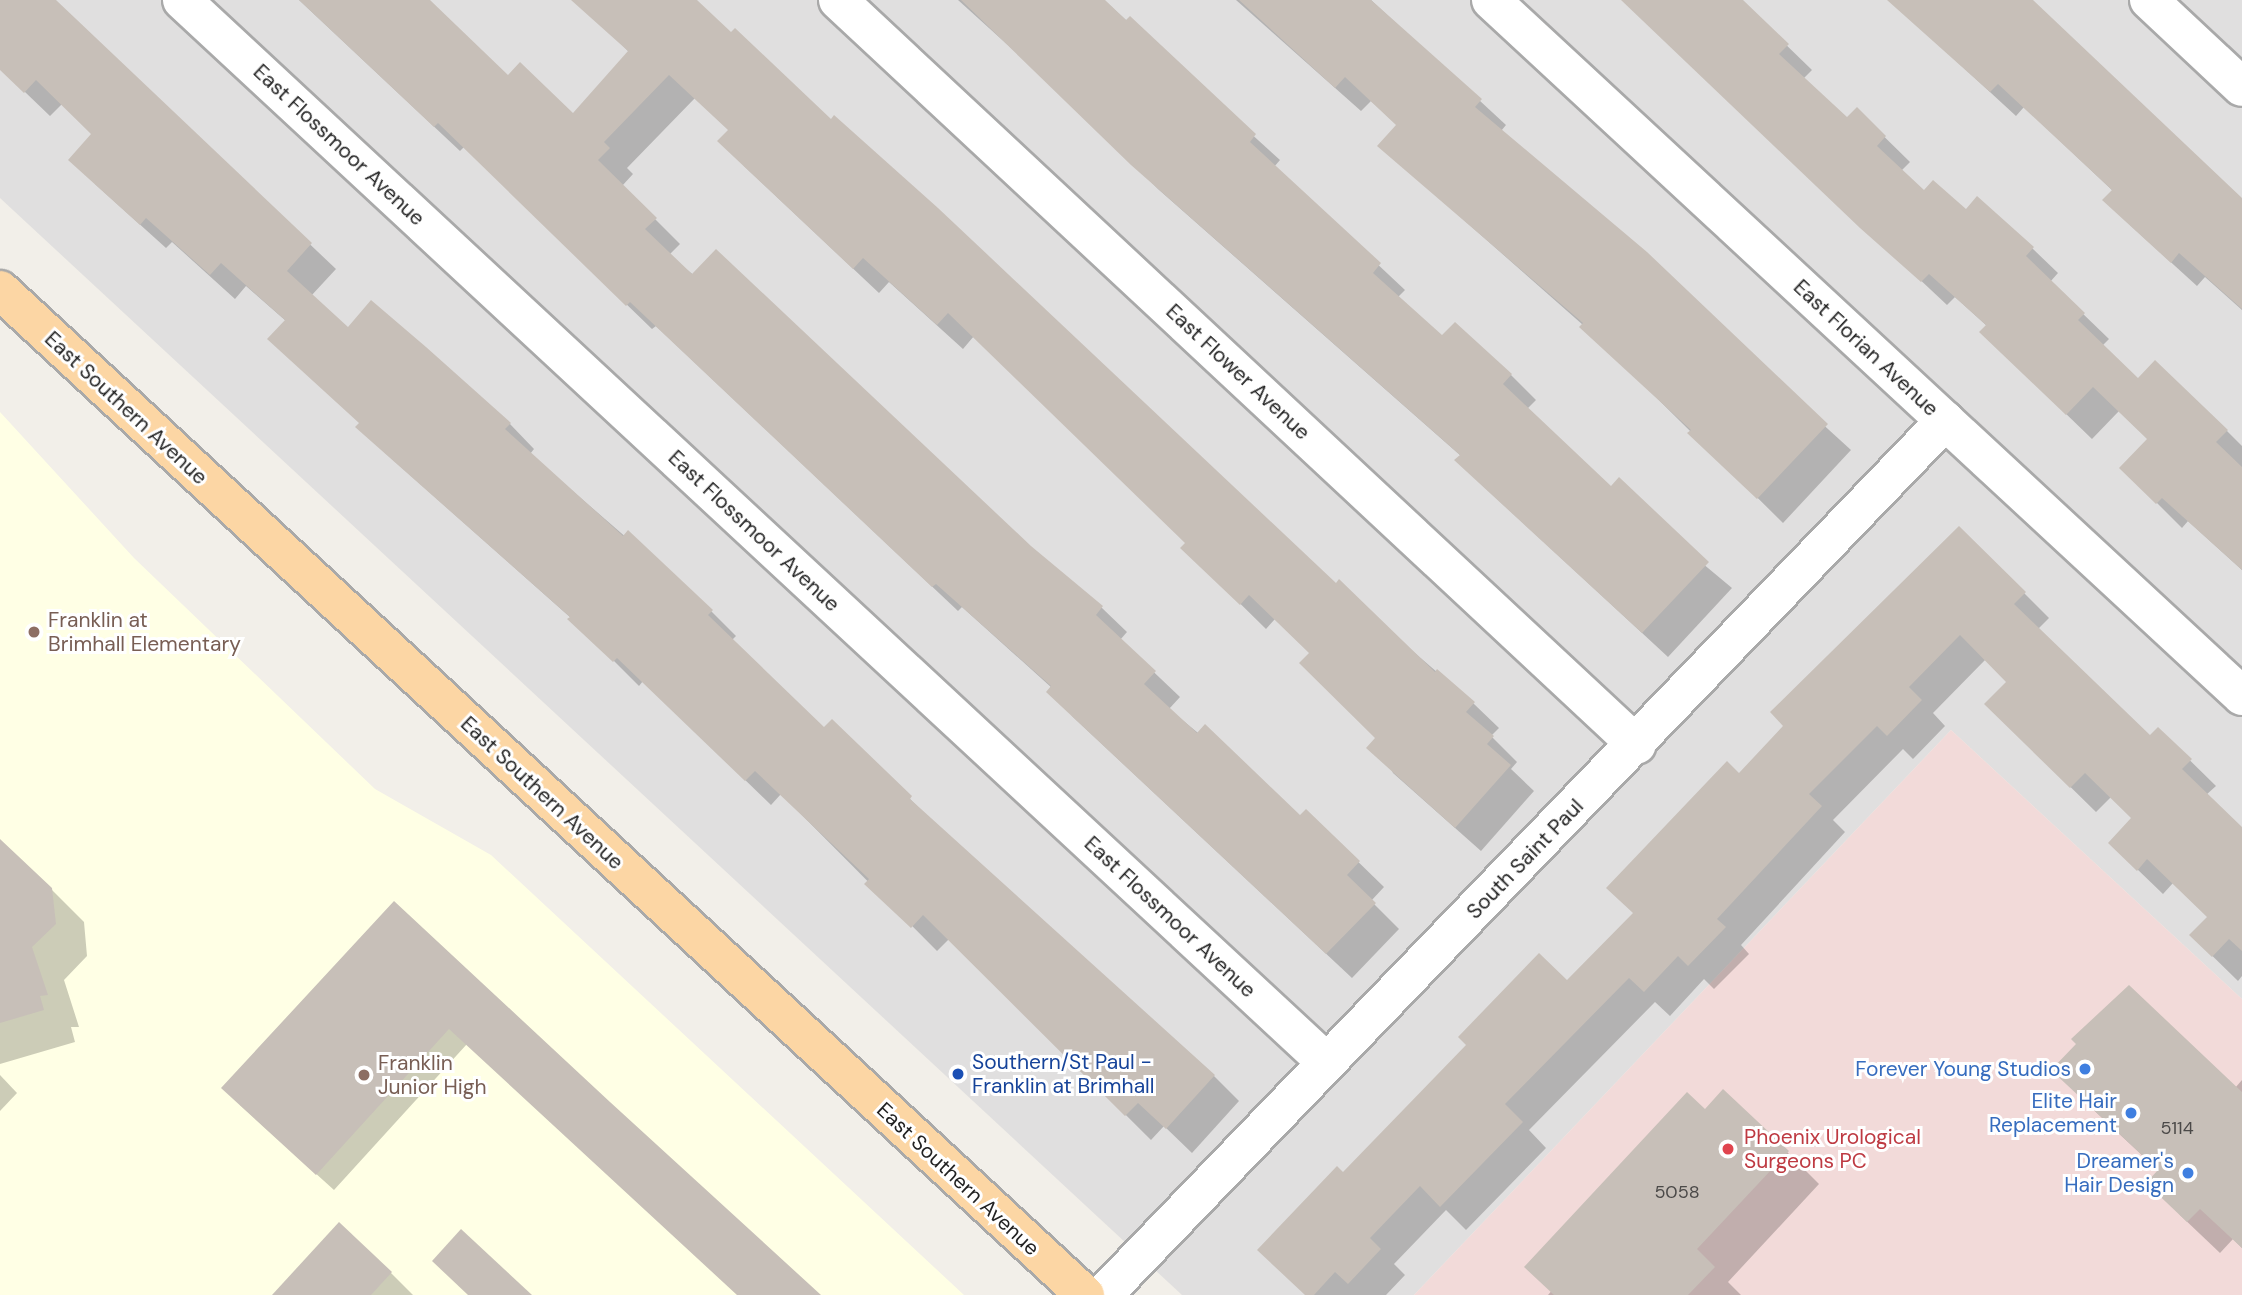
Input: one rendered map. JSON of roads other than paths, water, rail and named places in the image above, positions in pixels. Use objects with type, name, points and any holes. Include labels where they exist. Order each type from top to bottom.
[{"type":"main road","name":"East Southern Avenue","points":[[0,290],[1085,1295]]},
{"type":"street","name":"East Flossmoor Avenue","points":[[182,0],[1326,1062]]},
{"type":"street","name":"East Flower Avenue","points":[[838,0],[1637,745]]},
{"type":"street","name":"East Florian Avenue","points":[[1491,0],[2242,696]]},
{"type":"street","points":[[2149,0],[2242,87]]},
{"type":"street","name":"South Saint Paul","points":[[1103,1295],[1326,1062],[1637,745],[1945,421]]},
{"type":"place","name":"Franklin at Brimhall Elementary","points":[[34,632]]},
{"type":"place","name":"Forever Young Studios","points":[[2085,1069]]},
{"type":"place","name":"Southern/St Paul - Franklin at Brimhall","points":[[958,1074]]},
{"type":"place","name":"Franklin Junior High","points":[[364,1075]]},
{"type":"place","name":"Elite Hair Replacement","points":[[2131,1113]]},
{"type":"place","name":"Phoenix Urological Surgeons PC","points":[[1728,1149]]},
{"type":"place","name":"Dreamer's Hair Design","points":[[2188,1173]]}]
